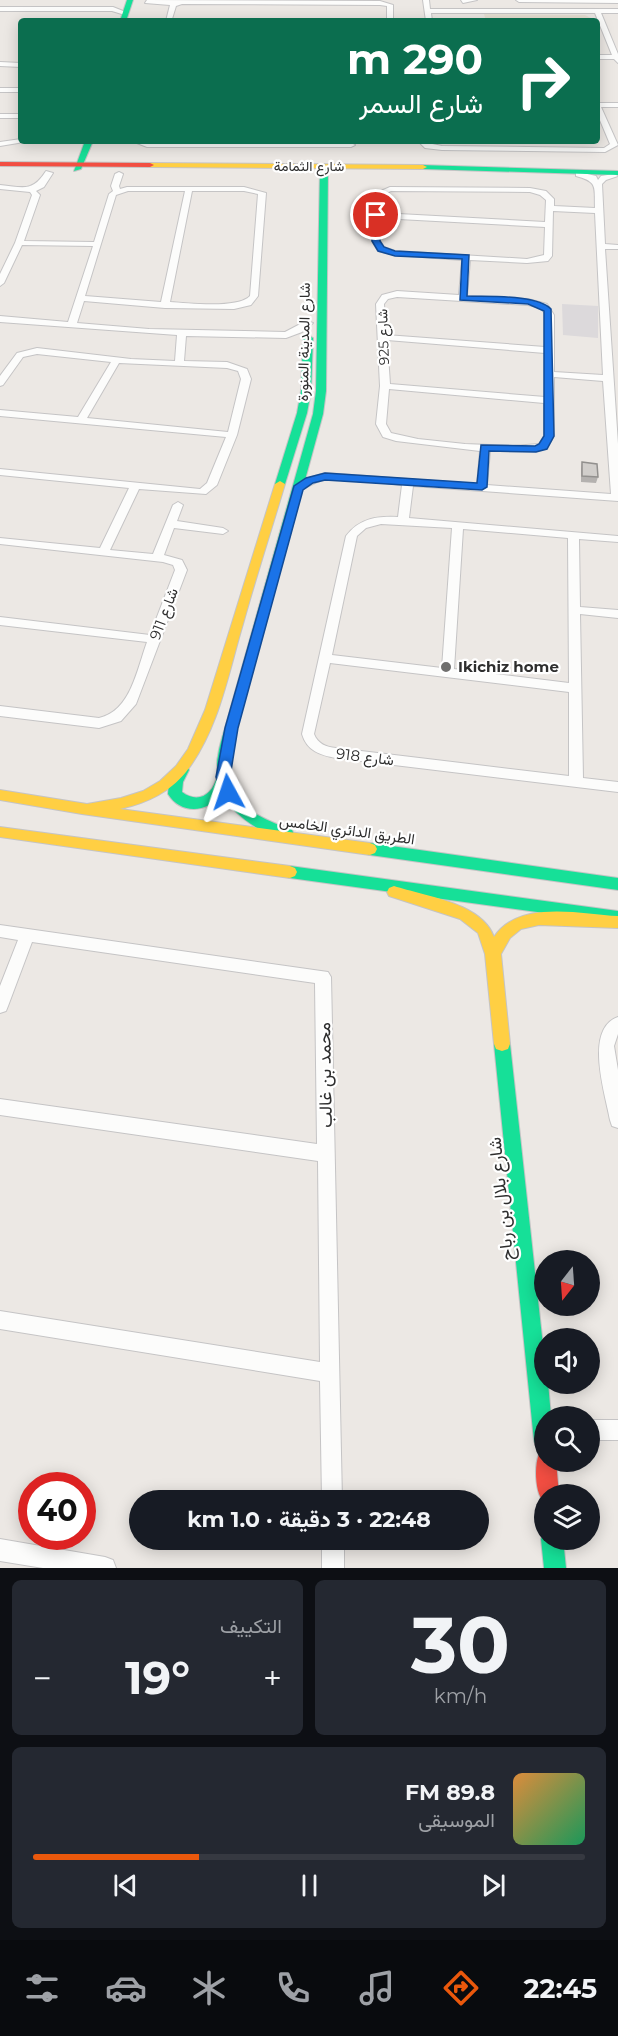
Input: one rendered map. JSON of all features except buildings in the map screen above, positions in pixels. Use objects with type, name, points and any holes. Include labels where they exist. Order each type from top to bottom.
[{"type":"street","points":[[426,0],[428,18]]},
{"type":"street","points":[[463,1],[474,0]]},
{"type":"street","points":[[490,0],[493,11]]},
{"type":"street","points":[[519,0],[618,1]]},
{"type":"street","points":[[0,9],[130,9],[178,3],[293,1],[386,4],[390,5],[390,18]]},
{"type":"street","points":[[170,18],[173,5],[178,3]]},
{"type":"street","points":[[427,11],[618,11]]},
{"type":"street","points":[[597,11],[600,18]]},
{"type":"street","points":[[600,19],[617,59],[600,57]]},
{"type":"street","points":[[606,34],[618,35]]},
{"type":"street","points":[[0,64],[18,64]]},
{"type":"street","points":[[0,90],[18,90]]},
{"type":"street","points":[[600,105],[618,105]]},
{"type":"street","points":[[0,116],[18,116]]},
{"type":"street","points":[[426,144],[442,148],[605,150],[614,145],[600,122]]},
{"type":"street","points":[[0,144],[18,142]]},
{"type":"street","points":[[144,144],[178,144]]},
{"type":"street","points":[[351,144],[356,156]]},
{"type":"street","name":"شارع الثمامة","points":[[0,166],[76,158],[114,170],[321,173],[429,167],[617,175]]},
{"type":"street","name":"شارع الثمامة","points":[[0,166],[45,169],[66,159],[76,158],[321,173],[345,171],[617,175]]},
{"type":"street","points":[[0,187],[32,190],[41,185],[45,169]]},
{"type":"street","points":[[114,170],[117,191]]},
{"type":"street","name":"شارع المدينة المنورة","points":[[82,809],[112,806],[143,798],[183,769],[207,722],[305,397],[321,173]]},
{"type":"street","name":"شارع المدينة المنورة","points":[[223,777],[231,728],[318,414],[321,391],[321,173]]},
{"type":"street","points":[[298,488],[309,481],[325,476],[617,498],[605,339],[598,184],[593,178],[579,174]]},
{"type":"street","points":[[598,184],[604,178],[617,175]]},
{"type":"street","points":[[165,305],[189,189]]},
{"type":"street","points":[[72,326],[111,196],[117,191],[189,189],[258,191],[262,195],[252,299],[248,303],[234,306],[165,305],[82,298]]},
{"type":"street","points":[[390,189],[537,191],[547,195],[550,208],[550,252],[544,259],[527,261],[395,253],[381,249],[376,241],[376,215],[375,195],[390,189]]},
{"type":"street","points":[[0,283],[19,243],[36,195],[32,190]]},
{"type":"street","points":[[550,208],[599,211]]},
{"type":"street","points":[[376,215],[549,225]]},
{"type":"street","points":[[19,243],[98,244]]},
{"type":"street","points":[[601,246],[618,247]]},
{"type":"street","points":[[463,298],[466,257]]},
{"type":"street","name":"شارع 925","points":[[397,294],[463,298],[528,302],[544,306],[550,315],[549,436],[543,446],[526,450],[405,440],[387,435],[381,424],[385,386],[380,304],[385,297],[397,294]]},
{"type":"street","points":[[0,320],[182,334],[286,334],[299,330],[309,323]]},
{"type":"street","points":[[179,362],[182,334]]},
{"type":"street","points":[[286,334],[308,345]]},
{"type":"street","points":[[382,337],[548,350]]},
{"type":"street","points":[[605,339],[618,340]]},
{"type":"street","points":[[0,383],[16,359],[31,351],[116,361],[227,365],[242,369],[246,379],[232,435],[209,489],[194,493],[0,472]]},
{"type":"street","points":[[81,421],[116,361]]},
{"type":"street","points":[[548,374],[608,378]]},
{"type":"street","points":[[385,386],[548,400]]},
{"type":"street","points":[[0,413],[232,435]]},
{"type":"street","points":[[482,487],[484,447]]},
{"type":"street","points":[[305,460],[313,469],[325,476]]},
{"type":"street","points":[[403,521],[408,482]]},
{"type":"street","points":[[104,552],[135,486]]},
{"type":"street","points":[[157,558],[178,505]]},
{"type":"street","name":"شارع 918","points":[[618,539],[403,521],[370,521],[362,525],[352,536],[309,734],[310,742],[316,748],[336,753],[618,787]]},
{"type":"street","points":[[171,524],[223,531]]},
{"type":"street","points":[[448,672],[458,526]]},
{"type":"street","points":[[573,536],[576,782]]},
{"type":"street","name":"شارع 911","points":[[0,541],[172,560],[178,563],[181,570],[130,704],[124,713],[113,720],[99,723],[0,711]]},
{"type":"street","points":[[574,610],[618,614]]},
{"type":"street","points":[[0,621],[154,639]]},
{"type":"street","points":[[326,658],[575,688]]},
{"type":"street","points":[[183,769],[176,782],[175,794],[179,799],[193,804],[208,802],[214,798],[223,777]]},
{"type":"street","points":[[223,777],[232,801],[252,819],[281,832],[319,843]]},
{"type":"street","name":"الطريق الدائري الخامس","points":[[0,795],[82,809],[618,884]]},
{"type":"street","points":[[0,832],[618,917]]},
{"type":"street","name":"شارع بلال بن رباح","points":[[354,881],[465,914],[477,921],[484,929],[493,954],[541,1406]]},
{"type":"street","points":[[493,954],[503,936],[521,923],[538,921],[618,922]]},
{"type":"street","name":"محمد بن غالب","points":[[0,931],[323,977],[332,1490]]},
{"type":"street","points":[[0,1006],[27,936]]},
{"type":"street","points":[[618,1024],[612,1028],[607,1037],[606,1046],[618,1120]]},
{"type":"street","points":[[0,1107],[326,1154]]},
{"type":"street","points":[[0,1320],[329,1374]]},
{"type":"street","points":[[600,1430],[618,1430]]},
{"type":"street","points":[[0,1550],[105,1568]]},
{"type":"street","points":[[333,1550],[333,1568]]},
{"type":"street","points":[[553,1550],[555,1568]]},
{"type":"shaded area","points":[[484,14],[585,15],[591,18],[485,18]]},
{"type":"shaded area","points":[[562,304],[598,306],[598,338],[563,335]]},
{"type":"traffic: fast","points":[[124,18],[130,0]]},
{"type":"traffic: fast","points":[[77,169],[88,144]]},
{"type":"traffic: fast","points":[[287,834],[255,820],[236,806],[225,786],[223,768],[231,728],[318,414],[321,391],[324,166]]},
{"type":"traffic: fast","points":[[423,167],[618,173]]},
{"type":"traffic: fast","points":[[280,484],[302,413],[306,391],[308,338]]},
{"type":"traffic: fast","points":[[182,770],[176,782],[175,794],[191,804],[204,803],[209,799],[215,793],[223,777]]},
{"type":"traffic: fast","points":[[370,849],[618,884]]},
{"type":"traffic: fast","points":[[290,872],[618,917]]},
{"type":"traffic: fast","points":[[502,1044],[540,1406]]},
{"type":"traffic: fast","points":[[553,1550],[555,1568]]},
{"type":"traffic: slow","points":[[150,165],[423,167]]},
{"type":"traffic: slow","points":[[92,808],[148,795],[165,785],[193,752],[212,710],[280,484]]},
{"type":"traffic: slow","points":[[0,795],[82,809],[370,849]]},
{"type":"traffic: slow","points":[[0,832],[290,872]]},
{"type":"traffic: slow","points":[[394,892],[465,914],[484,929],[493,954],[502,1044]]},
{"type":"traffic: slow","points":[[493,954],[505,934],[516,925],[526,921],[580,919],[618,922]]},
{"type":"traffic: jam","points":[[0,164],[150,165]]},
{"type":"traffic: jam","points":[[547,1472],[548,1484]]},
{"type":"place","name":"Ikichiz home","points":[[446,667]]},
{"type":"route","points":[[228,792],[223,777],[231,728],[298,488],[309,481],[325,476],[482,487],[484,447],[536,449],[543,446],[549,436],[550,315],[548,311],[544,306],[528,302],[463,298],[466,257],[387,252],[377,246],[376,215]]}]
